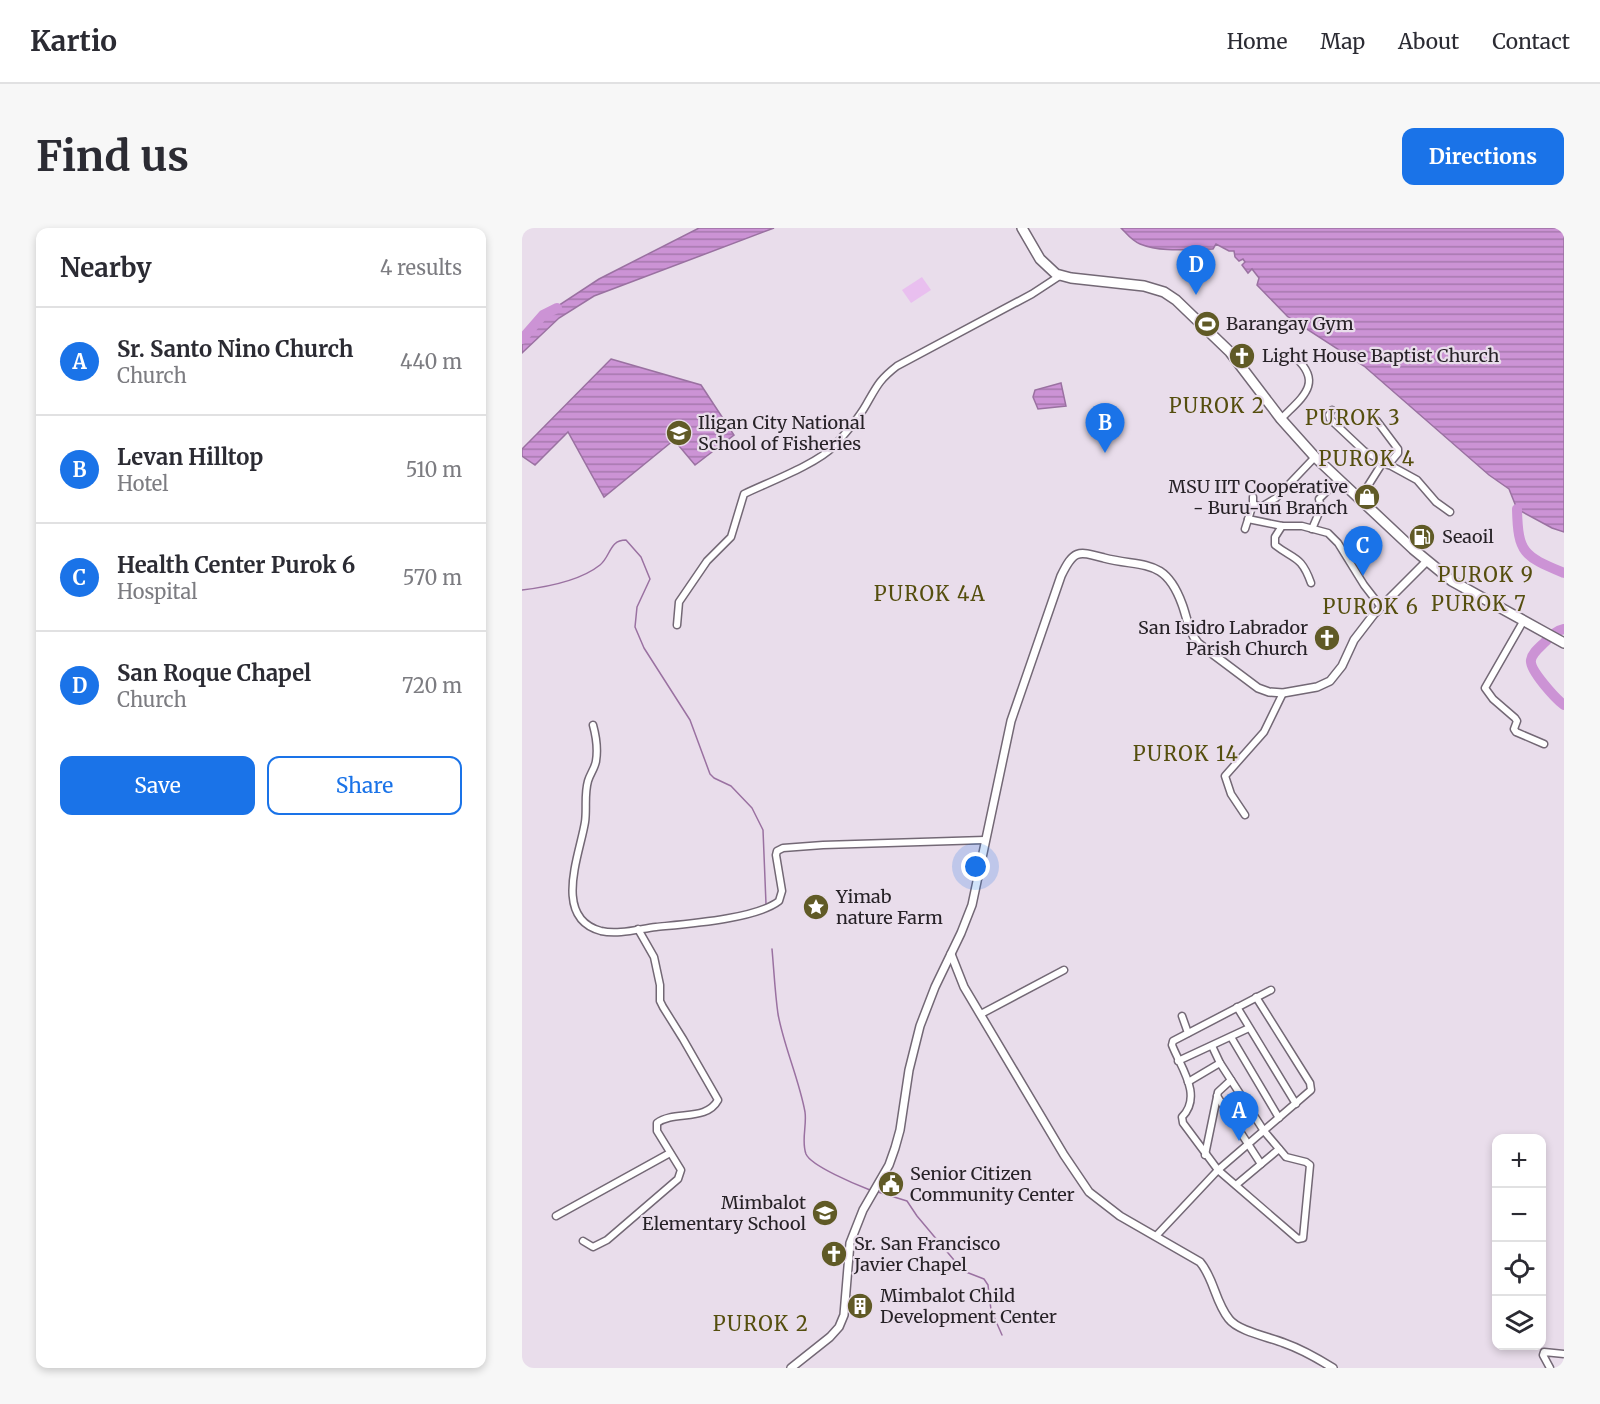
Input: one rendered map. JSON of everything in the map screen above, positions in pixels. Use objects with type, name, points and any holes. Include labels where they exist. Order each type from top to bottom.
[{"type":"highway","points":[[1022,228],[1033,249],[1051,271],[1105,283],[1144,286],[1164,292],[1176,300],[1230,352],[1281,420],[1314,457],[1427,561],[1460,586],[1562,642]]},
{"type":"street","points":[[676,625],[679,602],[707,561],[731,537],[744,494],[824,456],[867,405],[869,397],[880,381],[897,366],[1032,294],[1062,275]]},
{"type":"street","points":[[1281,420],[1304,394],[1310,382],[1307,369],[1296,358]]},
{"type":"street","points":[[1332,410],[1329,417],[1364,451],[1417,480],[1436,502],[1450,512]]},
{"type":"street","points":[[1359,500],[1386,464],[1398,453],[1398,449],[1377,421]]},
{"type":"street","points":[[1245,529],[1253,501],[1264,506],[1276,498],[1314,457]]},
{"type":"street","points":[[1312,529],[1321,508],[1319,499],[1338,480]]},
{"type":"street","points":[[1248,519],[1328,533],[1334,537],[1364,585],[1381,607]]},
{"type":"street","points":[[1282,526],[1275,537],[1275,545],[1297,558],[1307,572],[1311,583]]},
{"type":"street","points":[[791,1368],[830,1337],[842,1321],[850,1243],[863,1210],[888,1165],[900,1130],[909,1070],[920,1026],[935,987],[961,933],[976,891],[1015,703],[1061,576],[1070,559],[1080,553],[1088,552],[1110,559],[1146,564],[1160,570],[1178,594],[1191,632],[1198,643],[1258,688],[1283,693],[1317,687],[1330,681],[1342,666],[1354,640],[1381,607],[1427,561]]},
{"type":"street","points":[[1524,620],[1485,688],[1493,699],[1515,718],[1515,730],[1544,744]]},
{"type":"street","points":[[1245,815],[1231,794],[1225,776],[1264,732],[1283,693]]},
{"type":"street","points":[[593,725],[597,758],[587,784],[585,822],[572,886],[574,906],[588,924],[602,931],[706,922],[760,911],[778,903],[782,891],[776,855],[777,851],[783,848],[823,844],[985,840]]},
{"type":"street","points":[[583,1241],[593,1247],[606,1240],[678,1179],[681,1170],[657,1131],[657,1123],[661,1120],[707,1111],[716,1104],[718,1098],[660,1001],[660,985],[654,957],[638,929]]},
{"type":"street","points":[[951,954],[964,987],[1064,1155],[1089,1192],[1120,1216],[1200,1262],[1208,1273],[1230,1321],[1285,1343],[1333,1368]]},
{"type":"street","points":[[981,1014],[1064,970]]},
{"type":"street","points":[[1212,1046],[1220,1064],[1264,1131],[1286,1157],[1308,1163],[1311,1168],[1302,1238],[1298,1239],[1218,1170],[1205,1155],[1182,1120],[1192,1099],[1188,1082],[1172,1043],[1237,1006],[1271,990]]},
{"type":"street","points":[[1156,1236],[1218,1170],[1311,1090],[1310,1083],[1256,997]]},
{"type":"street","points":[[1237,1006],[1296,1104]]},
{"type":"street","points":[[1182,1016],[1188,1033]]},
{"type":"street","points":[[1178,1061],[1249,1028]]},
{"type":"street","points":[[1231,1037],[1279,1118]]},
{"type":"street","points":[[1188,1082],[1220,1064]]},
{"type":"street","points":[[1205,1155],[1219,1090],[1231,1080]]},
{"type":"street","points":[[1217,1096],[1261,1164]]},
{"type":"street","points":[[1236,1185],[1279,1149]]},
{"type":"street","points":[[555,1216],[670,1153]]},
{"type":"street","points":[[1550,1368],[1543,1355],[1544,1352],[1564,1354]]},
{"type":"shaded area","points":[[699,228],[774,228],[594,296],[559,318],[522,353],[522,338],[547,313],[599,279]]},
{"type":"shaded area","points":[[1121,228],[1564,228],[1564,532],[1517,509],[1509,489],[1489,475],[1364,366],[1288,317],[1257,285],[1259,278],[1252,269],[1248,273],[1242,265],[1245,262],[1235,257],[1234,251],[1229,251],[1216,244],[1213,249],[1157,249],[1134,241]]},
{"type":"shaded area","points":[[922,277],[931,290],[911,303],[902,290]]},
{"type":"shaded area","points":[[611,359],[701,385],[734,435],[695,465],[674,440],[604,497],[568,432],[535,465],[522,456],[522,449]]},
{"type":"shaded area","points":[[1061,383],[1066,406],[1038,409],[1033,397],[1035,390]]},
{"type":"waterway","points":[[522,339],[543,315],[557,308]]},
{"type":"waterway","points":[[1517,509],[1519,536],[1526,552],[1540,562],[1564,573]]},
{"type":"waterway","points":[[522,590],[552,585],[592,571],[604,561],[613,546],[620,541],[626,540],[641,557],[650,579],[637,607],[635,627],[644,648],[690,720],[710,774],[731,786],[752,808],[763,830],[766,904]]},
{"type":"waterway","points":[[1564,629],[1551,636],[1531,660],[1538,677],[1564,705]]},
{"type":"waterway","points":[[772,949],[778,1014],[805,1112],[806,1154],[816,1164],[845,1180],[870,1190]]},
{"type":"waterway","points":[[878,1192],[907,1201],[959,1266],[966,1272],[984,1279],[988,1285],[991,1310],[1002,1335]]},
{"type":"place","name":"San Roque Chapel","points":[[1196,295]]},
{"type":"place","name":"Barangay Gym","points":[[1207,324]]},
{"type":"place","name":"Light House Baptist Church","points":[[1242,356]]},
{"type":"place","name":"Iligan City National School of Fisheries","points":[[679,433]]},
{"type":"place","name":"Levan Hilltop","points":[[1105,453]]},
{"type":"place","name":"MSU IIT Cooperative - Buru-un Branch","points":[[1367,497]]},
{"type":"place","name":"Seaoil","points":[[1422,537]]},
{"type":"place","name":"Health Center Purok 6","points":[[1363,576]]},
{"type":"place","name":"San Isidro Labrador Parish Church","points":[[1327,638]]},
{"type":"place","name":"Yimab nature Farm","points":[[816,907]]},
{"type":"place","name":"Sr. Santo Nino Church","points":[[1239,1141]]},
{"type":"place","name":"Senior Citizen Community Center","points":[[891,1184]]},
{"type":"place","name":"Mimbalot Elementary School","points":[[825,1213]]},
{"type":"place","name":"Sr. San Francisco Javier Chapel","points":[[834,1254]]},
{"type":"place","name":"Mimbalot Child Development Center","points":[[860,1306]]},
{"type":"district","name":"PUROK 2","points":[[1217,406]]},
{"type":"district","name":"PUROK 3","points":[[1353,418]]},
{"type":"district","name":"PUROK 4","points":[[1367,459]]},
{"type":"district","name":"PUROK 9","points":[[1486,575]]},
{"type":"district","name":"PUROK 4A","points":[[930,594]]},
{"type":"district","name":"PUROK 7","points":[[1479,604]]},
{"type":"district","name":"PUROK 6","points":[[1371,607]]},
{"type":"district","name":"PUROK 14","points":[[1186,754]]},
{"type":"district","name":"PUROK 2","points":[[761,1324]]}]
